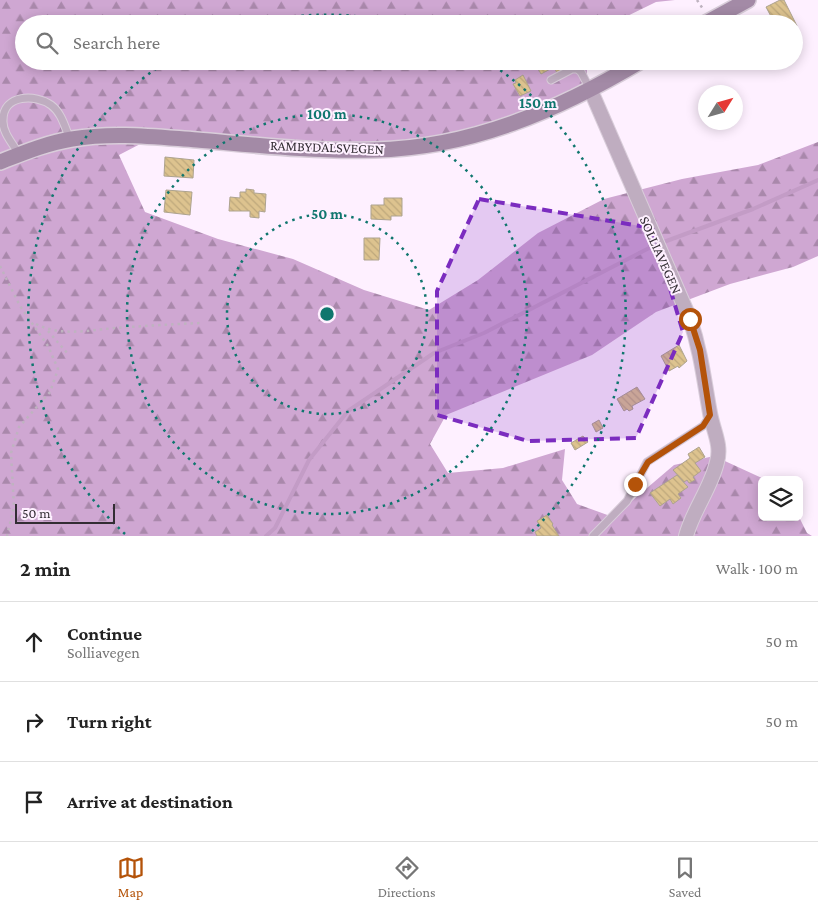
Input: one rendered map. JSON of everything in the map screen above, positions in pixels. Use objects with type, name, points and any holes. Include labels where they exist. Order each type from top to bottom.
[{"type":"main road","points":[[720,15],[748,0]]},
{"type":"main road","name":"RAMBYDALSVEGEN","points":[[0,162],[19,154],[70,139],[111,135],[335,150],[410,148],[442,143],[502,127],[591,91],[626,70]]},
{"type":"street","name":"SOLLIAVEGEN","points":[[591,91],[690,319],[700,350],[710,415],[718,443],[718,460],[712,479],[694,513],[686,536]]},
{"type":"lane","points":[[551,80],[575,70]]},
{"type":"lane","points":[[578,70],[591,91]]},
{"type":"lane","points":[[19,154],[6,133],[2,121],[4,111],[8,105],[21,98],[32,98],[52,106],[59,114],[70,139]]},
{"type":"lane","points":[[593,536],[627,501],[648,462],[703,426],[710,415]]},
{"type":"path","points":[[0,266],[20,306],[34,323],[48,346],[58,369],[50,392],[19,427],[11,453],[14,507],[7,536]]},
{"type":"path","points":[[34,323],[47,330],[68,354]]},
{"type":"path","points":[[47,330],[78,332],[202,323]]},
{"type":"highlighted area","points":[[479,199],[652,228],[683,332],[636,438],[528,441],[437,415],[437,291]]},
{"type":"green space","points":[[0,0],[675,0],[656,2],[629,15],[15,15],[15,70],[587,70],[587,80],[531,119],[456,140],[378,144],[146,141],[119,155],[145,212],[218,239],[293,259],[364,290],[429,310],[478,280],[538,233],[604,199],[682,179],[758,165],[818,142],[818,256],[793,267],[730,284],[656,312],[592,355],[446,415],[430,444],[448,473],[503,468],[565,449],[562,480],[577,504],[613,517],[674,465],[714,456],[758,476],[758,521],[801,521],[807,533],[812,536],[0,536]]},
{"type":"building","points":[[784,0],[792,15],[770,15],[766,7]]},
{"type":"building","points":[[539,70],[548,70],[541,74]]},
{"type":"building","points":[[523,75],[531,91],[520,96],[513,84],[516,83],[515,80]]},
{"type":"building","points":[[165,157],[194,160],[193,178],[164,176]]},
{"type":"building","points":[[246,189],[254,190],[254,193],[266,194],[265,212],[259,211],[259,218],[250,217],[250,211],[229,211],[230,197],[240,198],[240,192],[246,192]]},
{"type":"building","points":[[166,190],[192,192],[190,215],[164,212]]},
{"type":"building","points":[[384,198],[402,198],[402,216],[391,216],[391,220],[371,219],[371,205],[384,205]]},
{"type":"building","points":[[364,238],[380,238],[379,260],[364,260]]},
{"type":"building","points":[[679,345],[687,361],[679,368],[678,366],[669,371],[661,356]]},
{"type":"building","points":[[637,387],[645,399],[632,406],[633,409],[624,411],[617,399]]},
{"type":"building","points":[[599,420],[603,428],[596,432],[592,424]]},
{"type":"building","points":[[583,436],[588,442],[575,450],[571,443]]},
{"type":"building","points":[[699,447],[705,457],[695,463],[701,471],[693,477],[695,480],[689,483],[687,480],[684,482],[673,470],[690,458],[688,454]]},
{"type":"building","points":[[677,475],[688,487],[678,494],[681,498],[673,504],[670,499],[660,506],[650,493]]},
{"type":"building","points":[[547,515],[559,536],[537,536],[535,532],[541,528],[537,521]]},
{"type":"waterway","points":[[661,243],[753,209],[818,180]]},
{"type":"waterway","points":[[266,536],[275,528],[309,460],[348,411],[434,353],[484,333],[655,245]]},
{"type":"route","points":[[635,484],[648,462],[703,426],[708,421],[710,415],[700,350],[690,319]]}]
